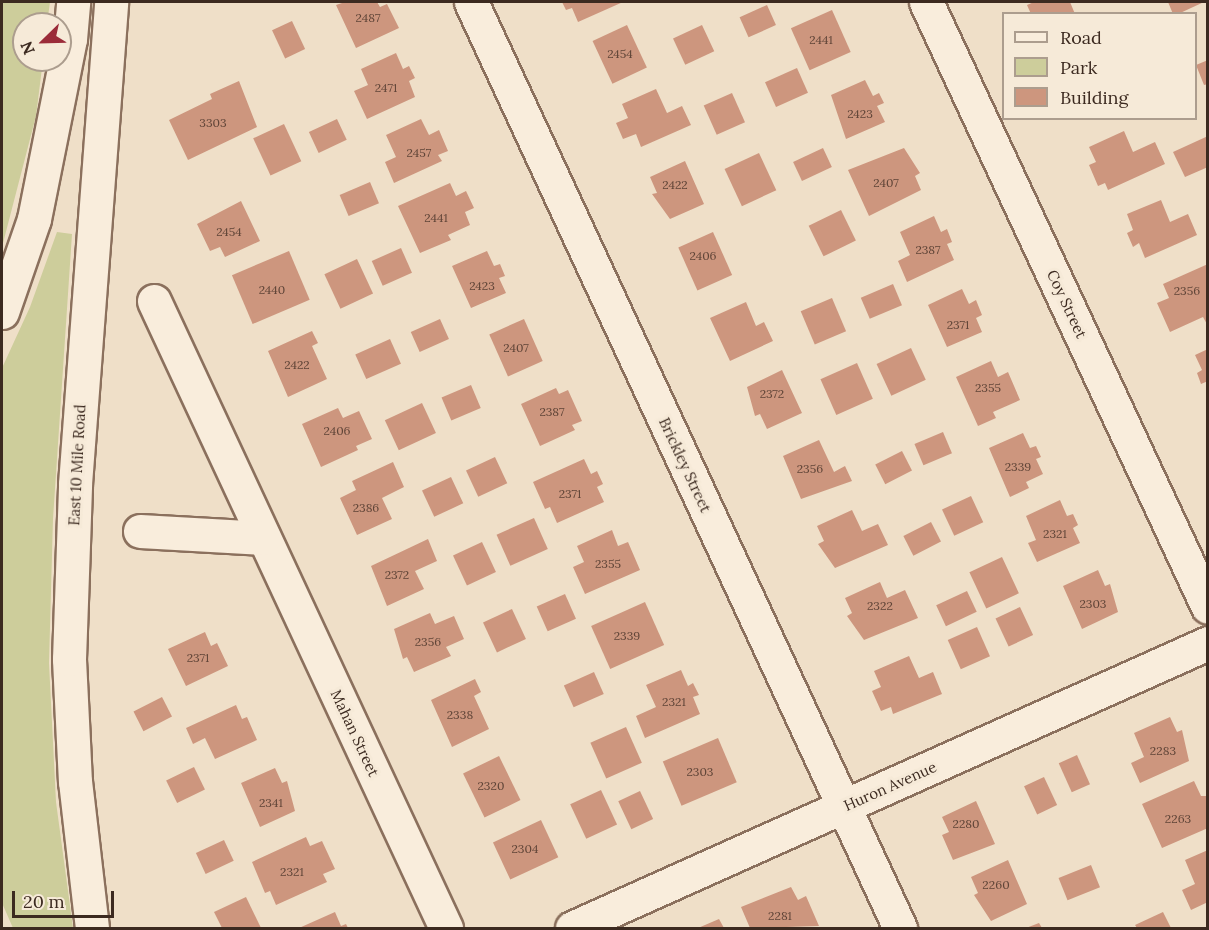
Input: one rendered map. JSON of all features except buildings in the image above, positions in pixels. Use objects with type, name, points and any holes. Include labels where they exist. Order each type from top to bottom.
[{"type":"street","points":[[2,312],[34,219],[70,39],[73,2]]},
{"type":"street","name":"East 10 Mile Road","points":[[92,928],[75,782],[69,658],[75,484],[111,2]]},
{"type":"street","name":"Brickley Street","points":[[471,2],[900,928]]},
{"type":"street","name":"Coy Street","points":[[926,2],[1208,607]]},
{"type":"street","name":"Mahan Street","points":[[154,301],[446,928]]},
{"type":"street","points":[[141,531],[264,538]]},
{"type":"street","name":"Huron Avenue","points":[[572,928],[1208,643]]},
{"type":"green space","points":[[2,2],[50,2],[49,12],[12,12],[12,72],[42,72],[36,116],[2,247]]},
{"type":"green space","points":[[57,232],[72,234],[53,519],[49,663],[56,802],[73,928],[13,928],[2,903],[2,368],[30,307]]}]
